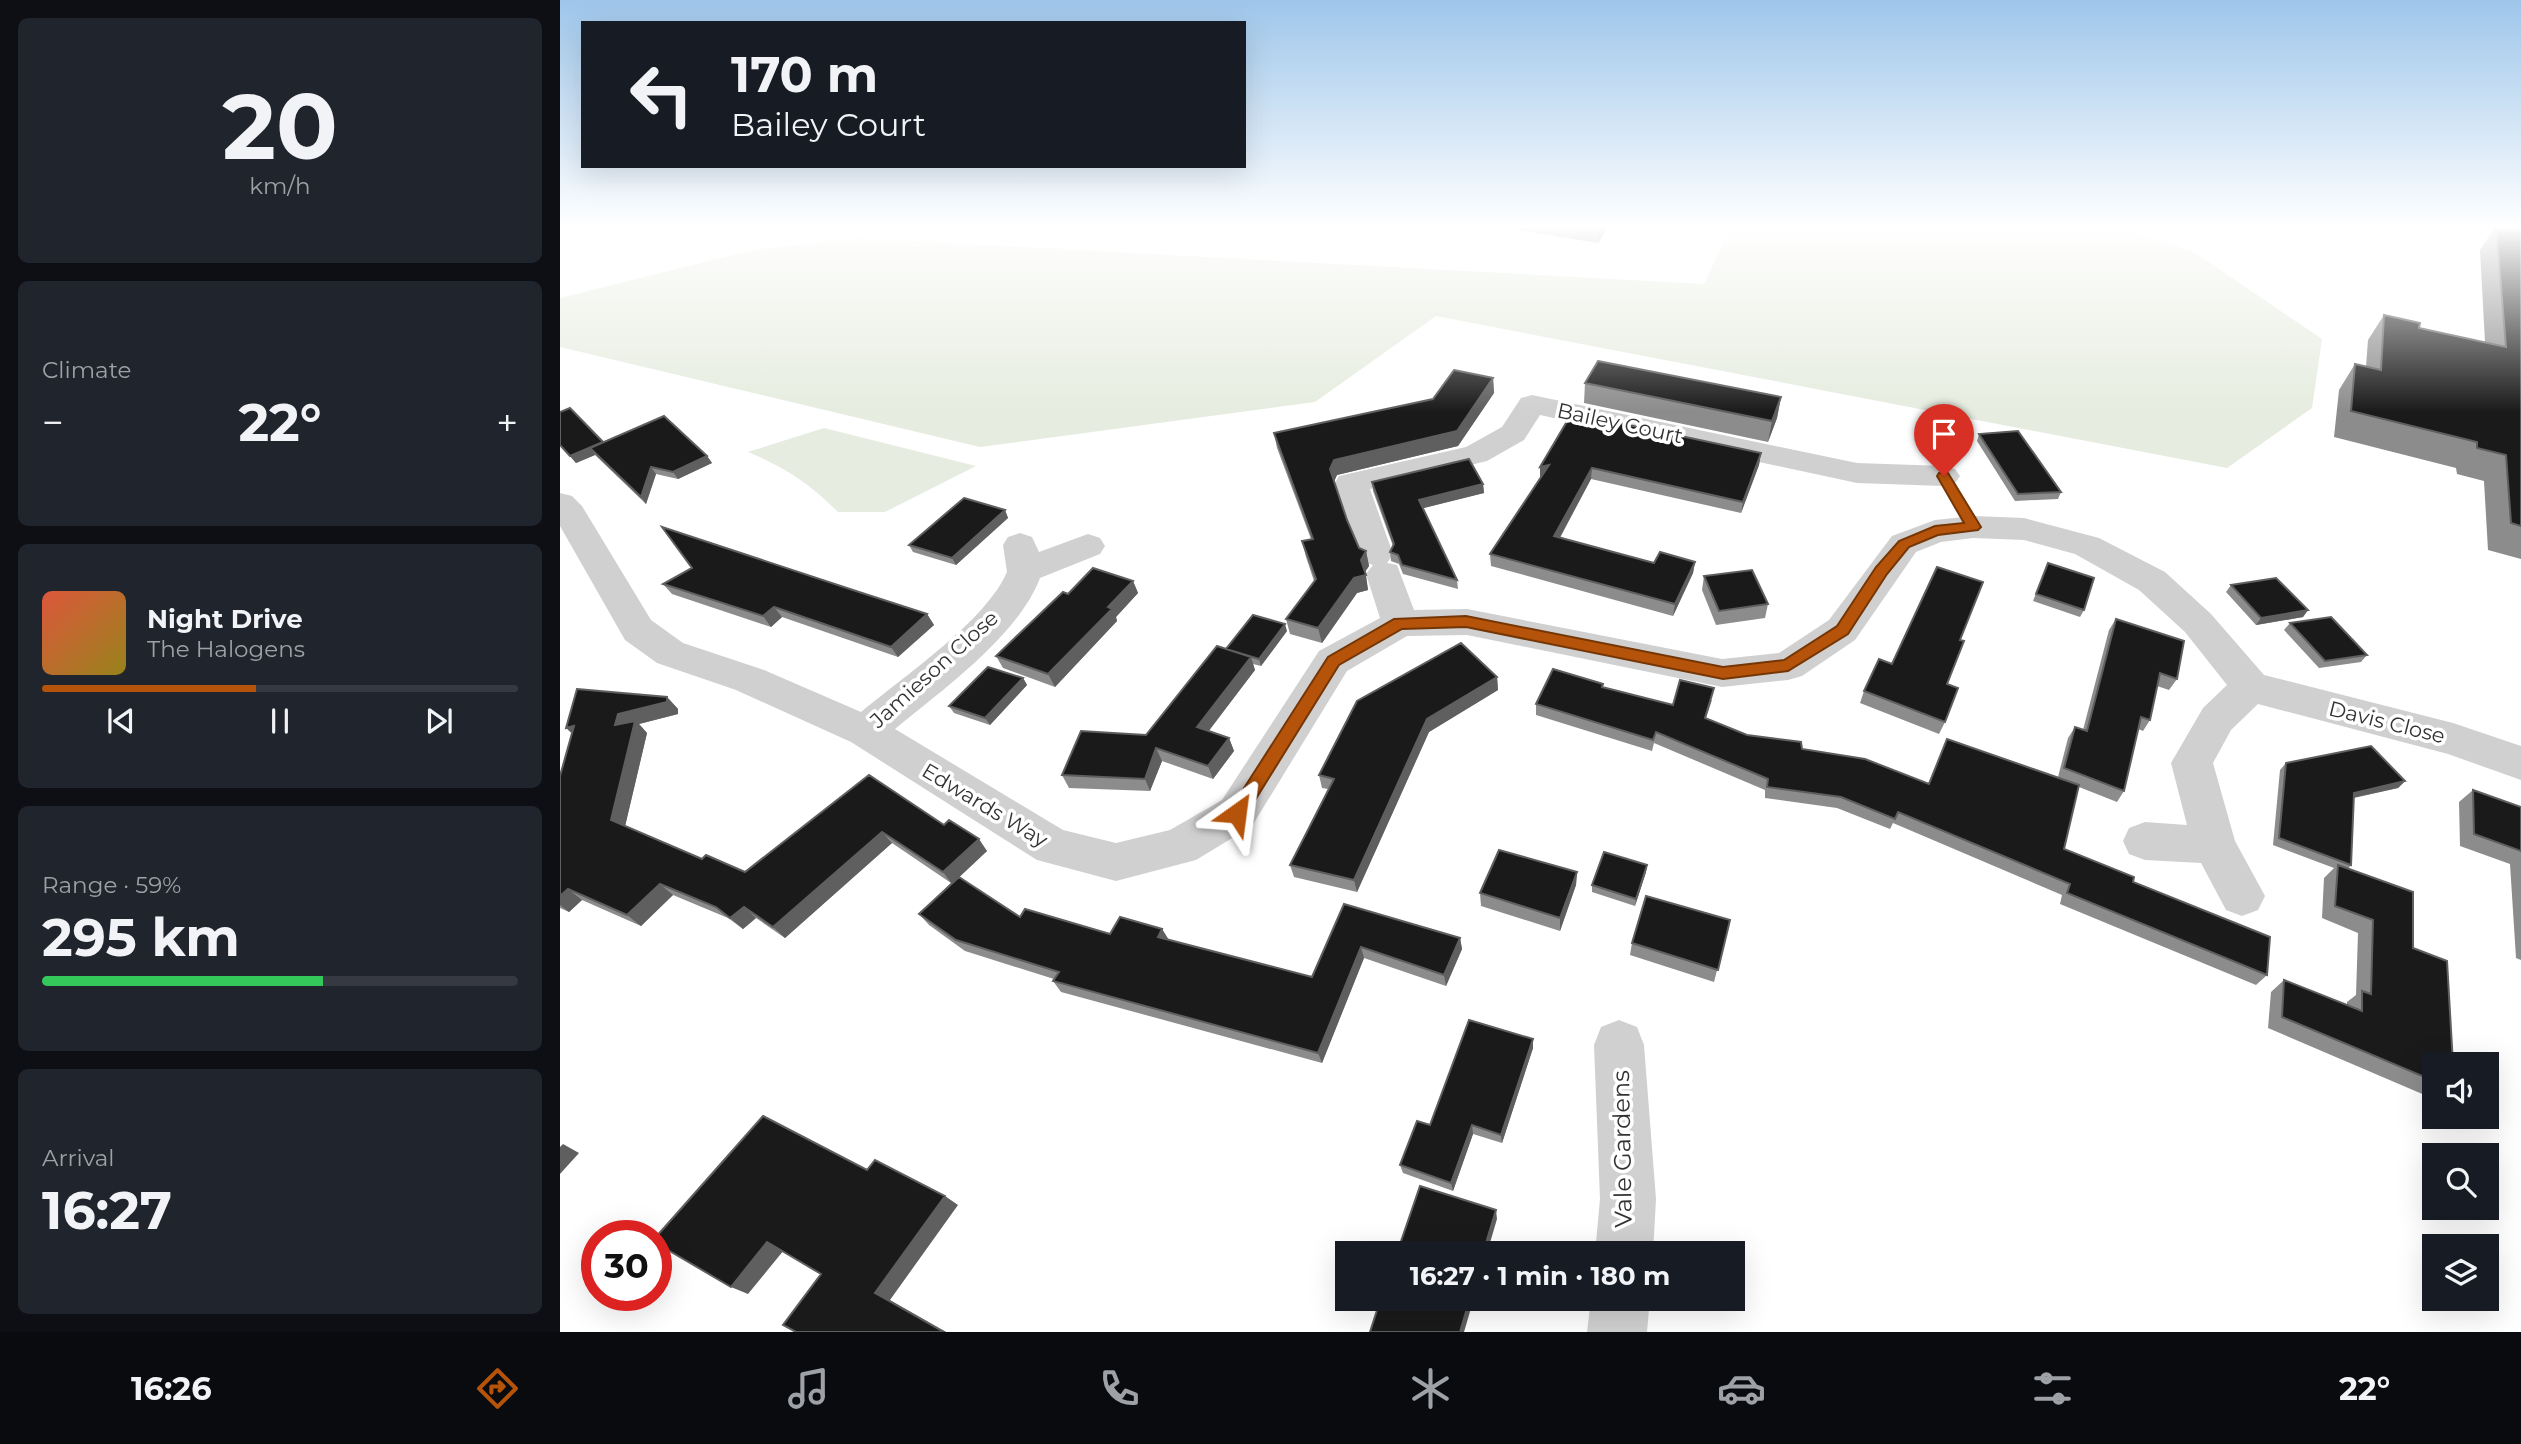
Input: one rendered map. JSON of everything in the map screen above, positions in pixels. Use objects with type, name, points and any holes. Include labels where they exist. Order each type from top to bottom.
[{"type":"street","name":"Bailey Court","points":[[1400,623],[1351,483],[1476,454],[1513,433],[1532,404],[1857,473],[1938,467],[1973,527]]},
{"type":"street","name":"Edwards Way","points":[[560,504],[581,533],[638,630],[670,653],[750,680],[865,731],[1053,847],[1116,862],[1180,847],[1237,813],[1333,661],[1400,623],[1466,622],[1723,673],[1788,666],[1842,630],[1881,571],[1904,544],[1935,531],[1973,527],[2024,529],[2087,546],[2152,582],[2197,623],[2250,687]]},
{"type":"street","name":"Jamieson Close","points":[[865,731],[997,617],[1019,586],[1023,558],[1088,546]]},
{"type":"street","name":"Davis Close","points":[[2250,687],[2453,738],[2521,763]]},
{"type":"street","points":[[2242,896],[2214,845],[2192,763],[2217,719],[2250,687]]},
{"type":"street","points":[[2144,841],[2214,845]]},
{"type":"street","name":"Vale Gardens","points":[[1619,1045],[1628,1199],[1625,1241]]},
{"type":"street","points":[[1617,1332],[1619,1311]]},
{"type":"shaded area","points":[[604,287],[2246,287],[2322,339],[2312,408],[2227,468],[1436,316],[1315,402],[980,447],[560,347],[560,298]]},
{"type":"shaded area","points":[[824,428],[976,466],[885,512],[838,512],[796,477],[748,452]]},
{"type":"building","points":[[2501,287],[2521,287],[2521,526],[2511,523],[2506,455],[2477,448],[2477,442],[2351,411],[2355,364],[2381,370],[2384,315],[2420,323],[2419,328],[2506,347]]},
{"type":"building","points":[[1598,361],[1781,397],[1772,421],[1585,383]]},
{"type":"building","points":[[1454,370],[1493,378],[1457,431],[1334,460],[1330,469],[1347,520],[1359,548],[1366,551],[1361,560],[1366,575],[1354,578],[1318,628],[1286,619],[1316,579],[1302,541],[1313,539],[1274,433],[1433,399]]},
{"type":"building","points":[[570,408],[603,442],[570,456],[560,445],[560,412]]},
{"type":"building","points":[[1572,413],[1761,453],[1743,502],[1592,468],[1554,536],[1654,563],[1660,552],[1695,562],[1675,604],[1490,554],[1549,465],[1540,467]]},
{"type":"building","points":[[664,416],[707,456],[673,472],[651,467],[641,497],[590,448]]},
{"type":"building","points":[[2018,431],[2061,492],[2018,494],[1979,434]]},
{"type":"building","points":[[1469,459],[1483,484],[1419,500],[1457,580],[1402,565],[1398,555],[1390,552],[1394,544],[1372,482]]},
{"type":"building","points":[[964,498],[1005,510],[952,558],[909,545]]},
{"type":"building","points":[[662,527],[927,614],[891,647],[774,607],[763,616],[663,584],[692,568]]},
{"type":"building","points":[[2048,563],[2094,578],[2084,610],[2036,594]]},
{"type":"building","points":[[1937,567],[1983,582],[1960,640],[1964,641],[1947,684],[1958,688],[1945,722],[1864,691],[1879,659],[1892,664]]},
{"type":"building","points":[[1093,568],[1133,581],[1108,607],[1112,609],[1048,674],[996,656],[1063,592],[1068,594]]},
{"type":"building","points":[[1752,570],[1768,604],[1719,611],[1704,576]]},
{"type":"building","points":[[2276,578],[2308,610],[2261,618],[2231,585]]},
{"type":"building","points":[[1253,615],[1285,624],[1259,659],[1226,649]]},
{"type":"building","points":[[2331,617],[2367,655],[2325,661],[2290,623]]},
{"type":"building","points":[[2116,619],[2184,641],[2177,679],[2160,673],[2150,720],[2141,717],[2124,791],[2064,768],[2075,727],[2087,731]]},
{"type":"building","points":[[1461,643],[1497,677],[1427,719],[1354,880],[1290,865],[1334,779],[1319,775],[1357,701]]},
{"type":"building","points":[[1217,646],[1251,657],[1197,727],[1229,738],[1208,766],[1156,748],[1145,779],[1062,775],[1081,731],[1146,735]]},
{"type":"building","points":[[988,667],[1023,678],[985,718],[949,706]]},
{"type":"building","points":[[1553,669],[1603,684],[1602,687],[1673,705],[1680,680],[1714,688],[1705,718],[1747,735],[1801,742],[1802,749],[1865,759],[1929,784],[1947,739],[2079,785],[2064,849],[2134,877],[2133,882],[2270,937],[2267,975],[2067,893],[2070,884],[1898,812],[1895,819],[1841,797],[1767,787],[1768,779],[1656,732],[1653,740],[1536,704]]},
{"type":"building","points":[[577,689],[667,697],[667,702],[618,714],[615,725],[635,721],[611,820],[702,859],[706,855],[745,872],[869,775],[944,825],[949,820],[979,839],[943,872],[882,832],[773,927],[744,907],[730,918],[716,907],[660,884],[627,915],[568,889],[560,896],[560,776],[574,726],[566,728]]},
{"type":"building","points":[[2371,746],[2405,781],[2354,793],[2351,865],[2279,838],[2286,763]]},
{"type":"building","points":[[2473,790],[2521,807],[2521,851],[2474,834]]},
{"type":"building","points":[[1499,850],[1577,872],[1560,918],[1480,893]]},
{"type":"building","points":[[1604,852],[1647,865],[1636,899],[1592,885]]},
{"type":"building","points":[[2338,865],[2413,892],[2413,948],[2447,961],[2452,1052],[2422,1052],[2422,1076],[2282,1017],[2284,980],[2362,1011],[2362,991],[2371,994],[2373,920],[2335,906]]},
{"type":"building","points":[[959,877],[1020,917],[1025,909],[1110,934],[1120,917],[1162,929],[1158,937],[1312,977],[1344,904],[1460,938],[1444,975],[1361,947],[1318,1053],[1053,981],[1059,972],[956,940],[919,914]]},
{"type":"building","points":[[1646,896],[1730,920],[1718,970],[1632,943]]},
{"type":"building","points":[[1469,1020],[1533,1039],[1501,1135],[1472,1125],[1451,1183],[1400,1165],[1417,1121],[1430,1125]]},
{"type":"building","points":[[763,1116],[867,1170],[875,1160],[945,1196],[875,1293],[944,1332],[796,1332],[783,1325],[821,1274],[767,1242],[731,1287],[672,1252],[671,1220]]},
{"type":"building","points":[[1420,1186],[1496,1210],[1487,1241],[1401,1241]]},
{"type":"building","points":[[1377,1311],[1466,1311],[1460,1332],[1370,1332]]},
{"type":"route","points":[[1237,813],[1293,720],[1333,661],[1400,623],[1466,622],[1723,673],[1788,666],[1842,630],[1881,571],[1904,544],[1935,531],[1973,527],[1944,476]]}]
